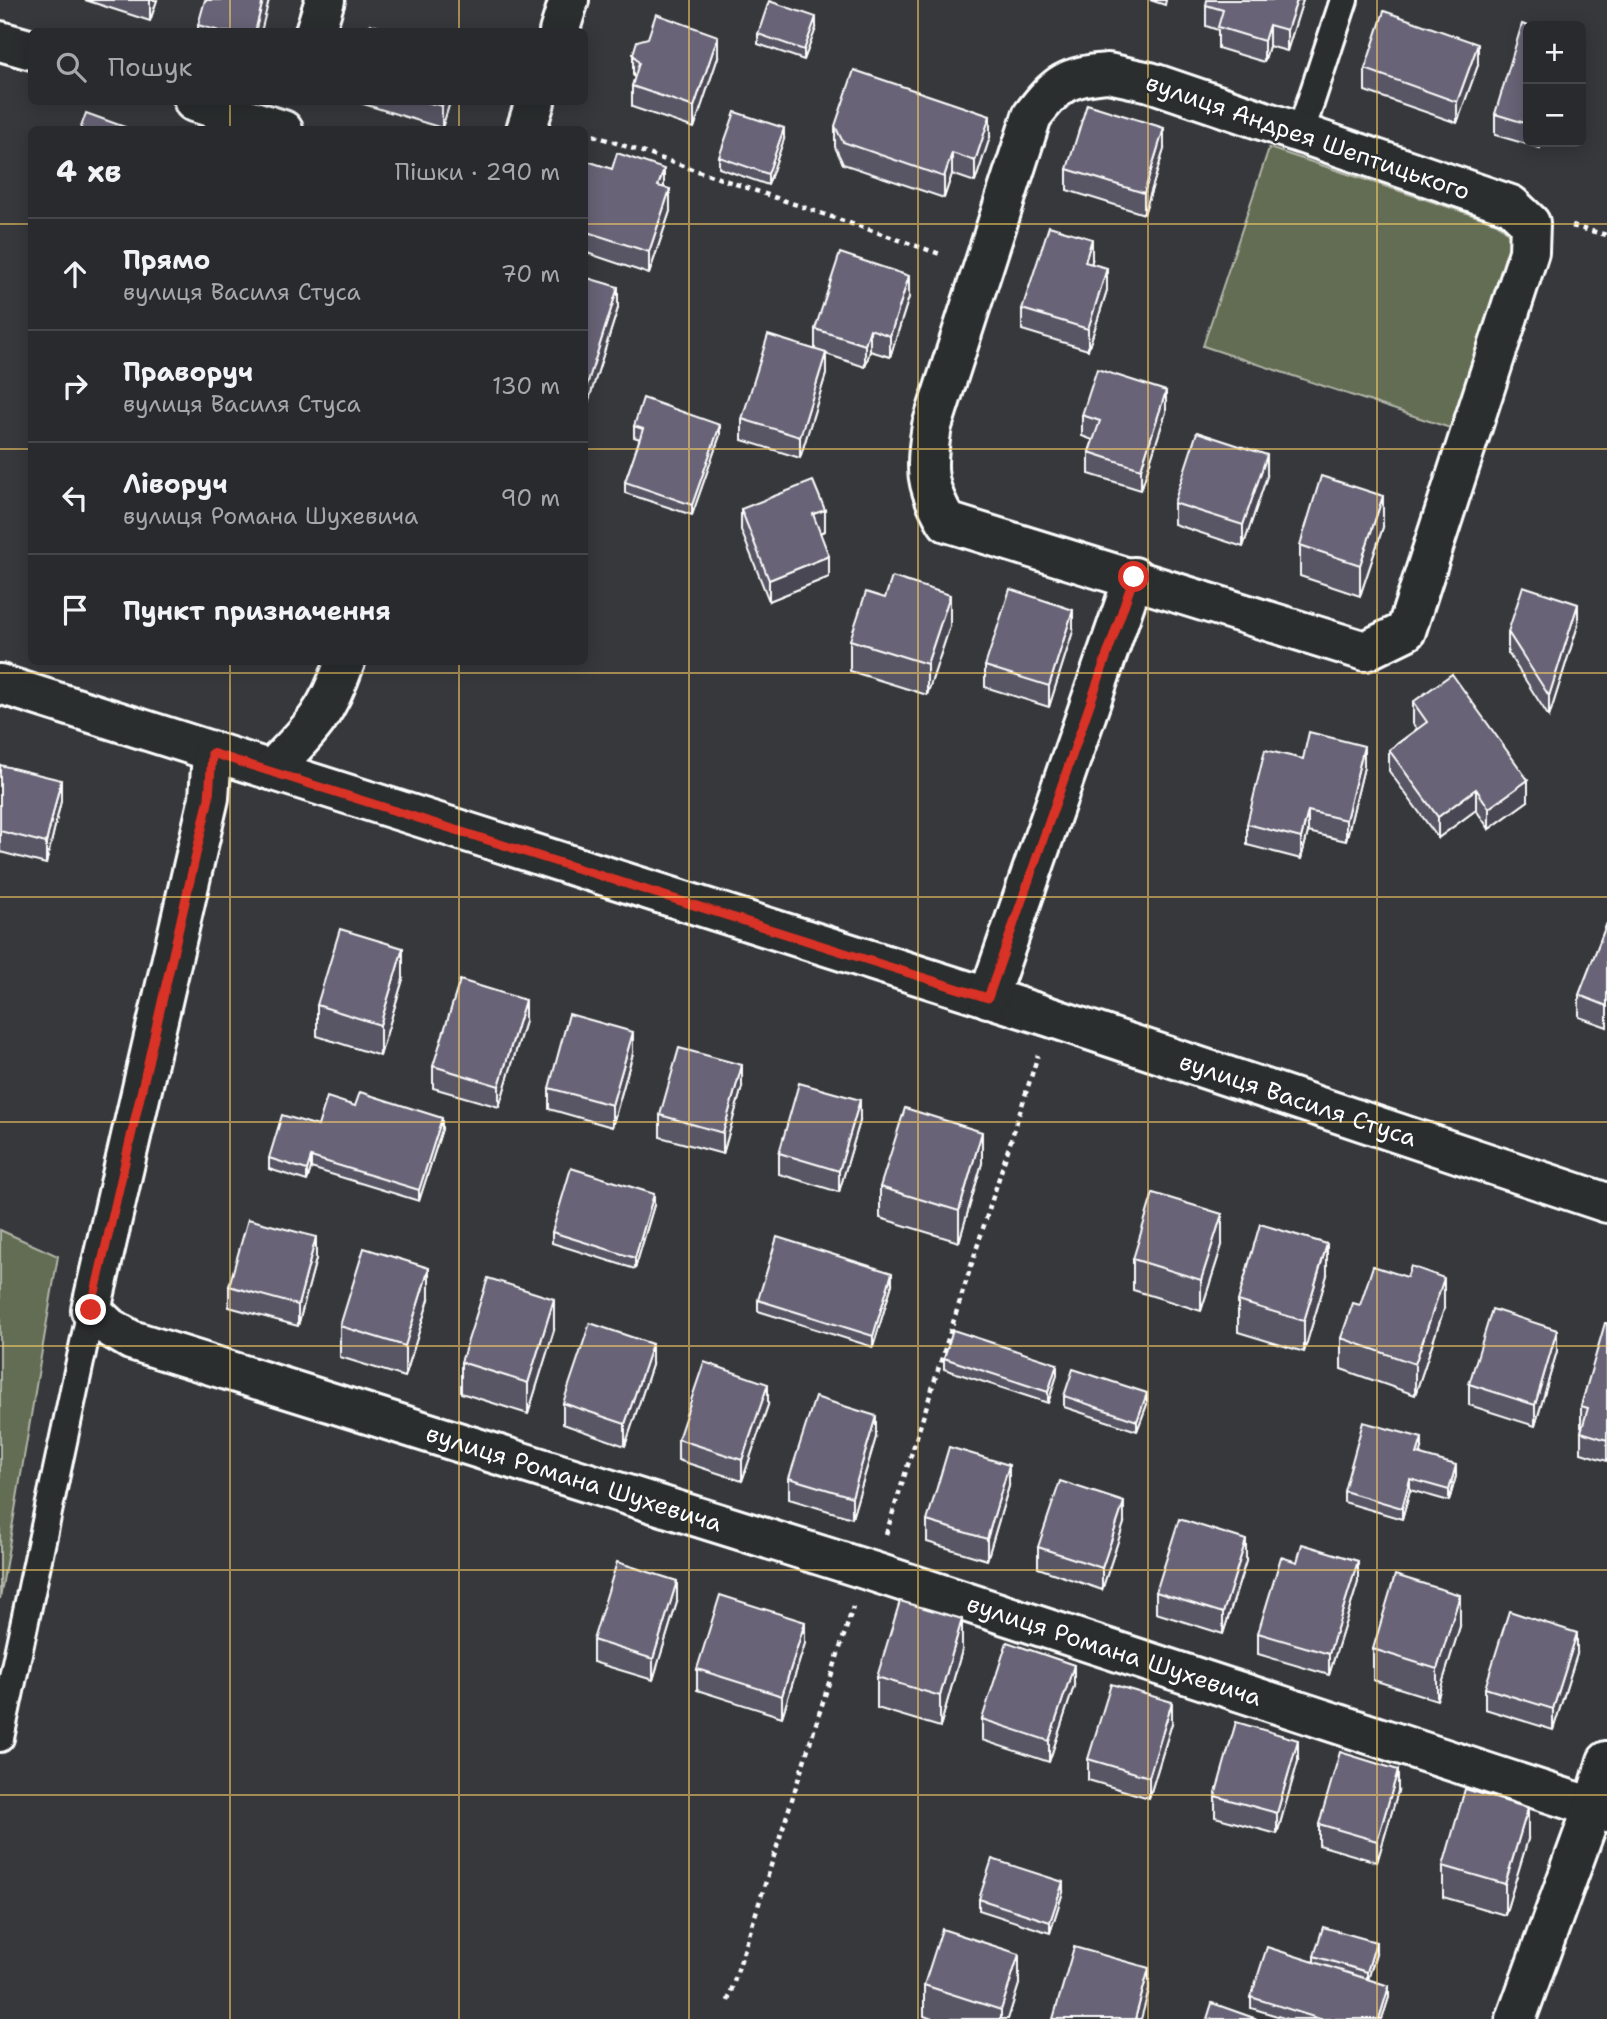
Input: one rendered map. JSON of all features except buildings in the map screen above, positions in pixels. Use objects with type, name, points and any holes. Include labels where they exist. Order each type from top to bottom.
[{"type":"street","points":[[317,28],[325,0]]},
{"type":"street","points":[[560,28],[569,0]]},
{"type":"street","points":[[0,41],[28,50]]},
{"type":"street","name":"вулиця Андрея Шептицького","points":[[983,269],[1032,116],[1052,90],[1080,75],[1108,73],[1150,82],[1511,205],[1530,223],[1529,252],[1406,631],[1365,651],[1134,577]]},
{"type":"street","points":[[204,105],[271,126]]},
{"type":"street","points":[[285,126],[293,105]]},
{"type":"street","points":[[983,269],[932,426],[926,462],[931,496],[947,522],[1134,577],[988,998]]},
{"type":"street","points":[[271,770],[318,722],[334,693],[344,665]]},
{"type":"street","name":"вулиця Василя Стуса","points":[[0,684],[1050,1017],[1607,1203]]},
{"type":"street","points":[[91,1310],[209,798],[212,753]]},
{"type":"street","name":"вулиця Романа Шухевича","points":[[91,1310],[109,1327],[131,1340],[869,1571],[1600,1810]]},
{"type":"street","points":[[1516,2019],[1600,1810],[1607,1761]]},
{"type":"lane","points":[[1300,134],[1344,0]]},
{"type":"lane","points":[[0,1738],[91,1310]]},
{"type":"path","points":[[588,133],[983,269]]},
{"type":"path","points":[[728,2001],[1050,1017]]},
{"type":"green space","points":[[1269,148],[1497,223],[1509,234],[1510,251],[1450,428],[1203,346]]},
{"type":"green space","points":[[0,1230],[58,1256],[0,1599]]},
{"type":"route","points":[[91,1310],[209,798],[212,753],[988,998],[1134,577]]}]
